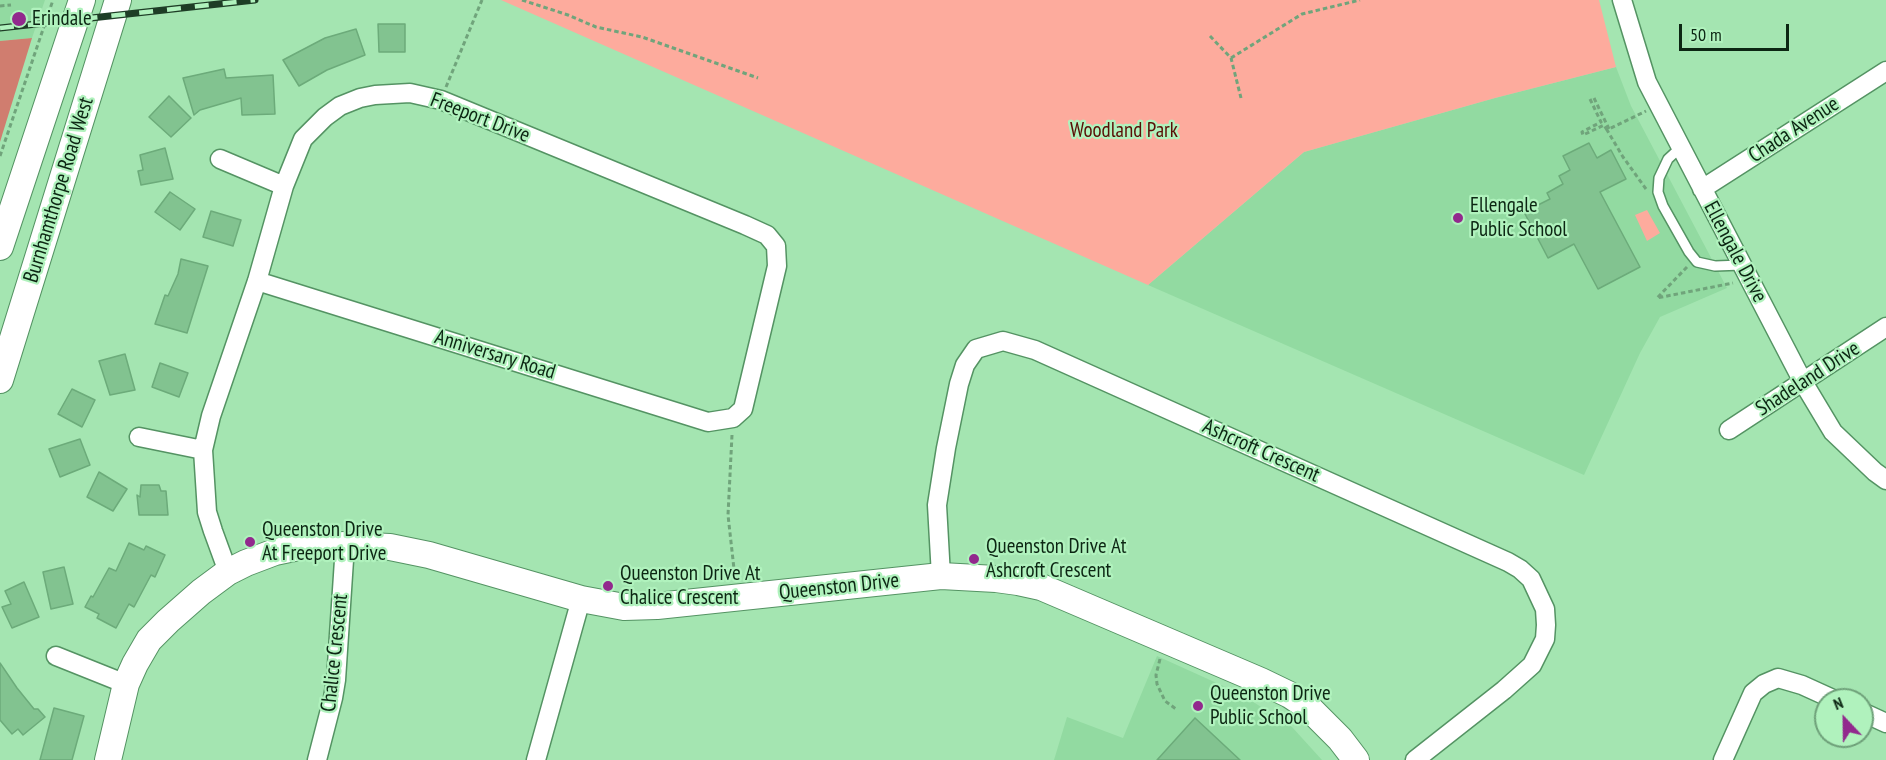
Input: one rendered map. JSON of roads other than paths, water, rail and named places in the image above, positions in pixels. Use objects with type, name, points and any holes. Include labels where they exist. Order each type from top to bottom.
[{"type":"street","name":"Burnhamthorpe Road West","points":[[0,248],[81,0]]},
{"type":"street","name":"Burnhamthorpe Road West","points":[[0,380],[118,0]]},
{"type":"street","name":"Ellengale Drive","points":[[1622,0],[1647,82],[1803,382],[1833,432],[1886,480]]},
{"type":"street","name":"Chada Avenue","points":[[1702,189],[1886,71]]},
{"type":"street","name":"Freeport Drive","points":[[228,572],[207,512],[203,450],[211,417],[257,281],[284,186],[303,139],[340,106],[375,95],[410,93],[441,100],[767,235],[776,246],[777,266],[743,409],[733,418]]},
{"type":"street","points":[[220,159],[284,186]]},
{"type":"street","name":"Anniversary Road","points":[[257,281],[708,422],[733,418]]},
{"type":"street","name":"Shadeland Drive","points":[[1730,430],[1886,327]]},
{"type":"street","name":"Ashcroft Crescent","points":[[941,576],[937,505],[950,426],[965,365],[976,349],[1003,341],[1035,350],[1508,562],[1531,579],[1545,609],[1546,624],[1545,639],[1532,665],[1416,760]]},
{"type":"street","points":[[139,437],[203,450]]},
{"type":"street","name":"Queenston Drive","points":[[108,760],[126,684],[149,640],[201,592],[228,572],[275,552],[299,547],[345,545],[390,547],[429,555],[581,599],[624,607],[657,606],[941,576],[996,579],[1041,587],[1290,695],[1308,707],[1340,739],[1356,760]]},
{"type":"street","name":"Chalice Crescent","points":[[317,760],[336,680],[345,545]]},
{"type":"street","points":[[536,760],[581,599]]},
{"type":"street","points":[[56,656],[126,684]]},
{"type":"street","points":[[1722,760],[1754,693],[1764,684],[1778,678],[1814,690]]},
{"type":"lane","points":[[1681,147],[1668,159],[1659,177],[1658,192],[1663,206],[1697,262],[1746,272]]},
{"type":"railway","points":[[0,28],[255,0]]},
{"type":"place","name":"Erindale","points":[[19,19]]},
{"type":"place","name":"Ellengale Public School","points":[[1458,218]]},
{"type":"place","name":"Queenston Drive At Freeport Drive","points":[[250,542]]},
{"type":"place","name":"Queenston Drive At Ashcroft Crescent","points":[[974,559]]},
{"type":"place","name":"Queenston Drive At Chalice Crescent","points":[[608,586]]},
{"type":"place","name":"Queenston Drive Public School","points":[[1198,706]]},
{"type":"park label","name":"Woodland Park","points":[[1124,131]]}]
